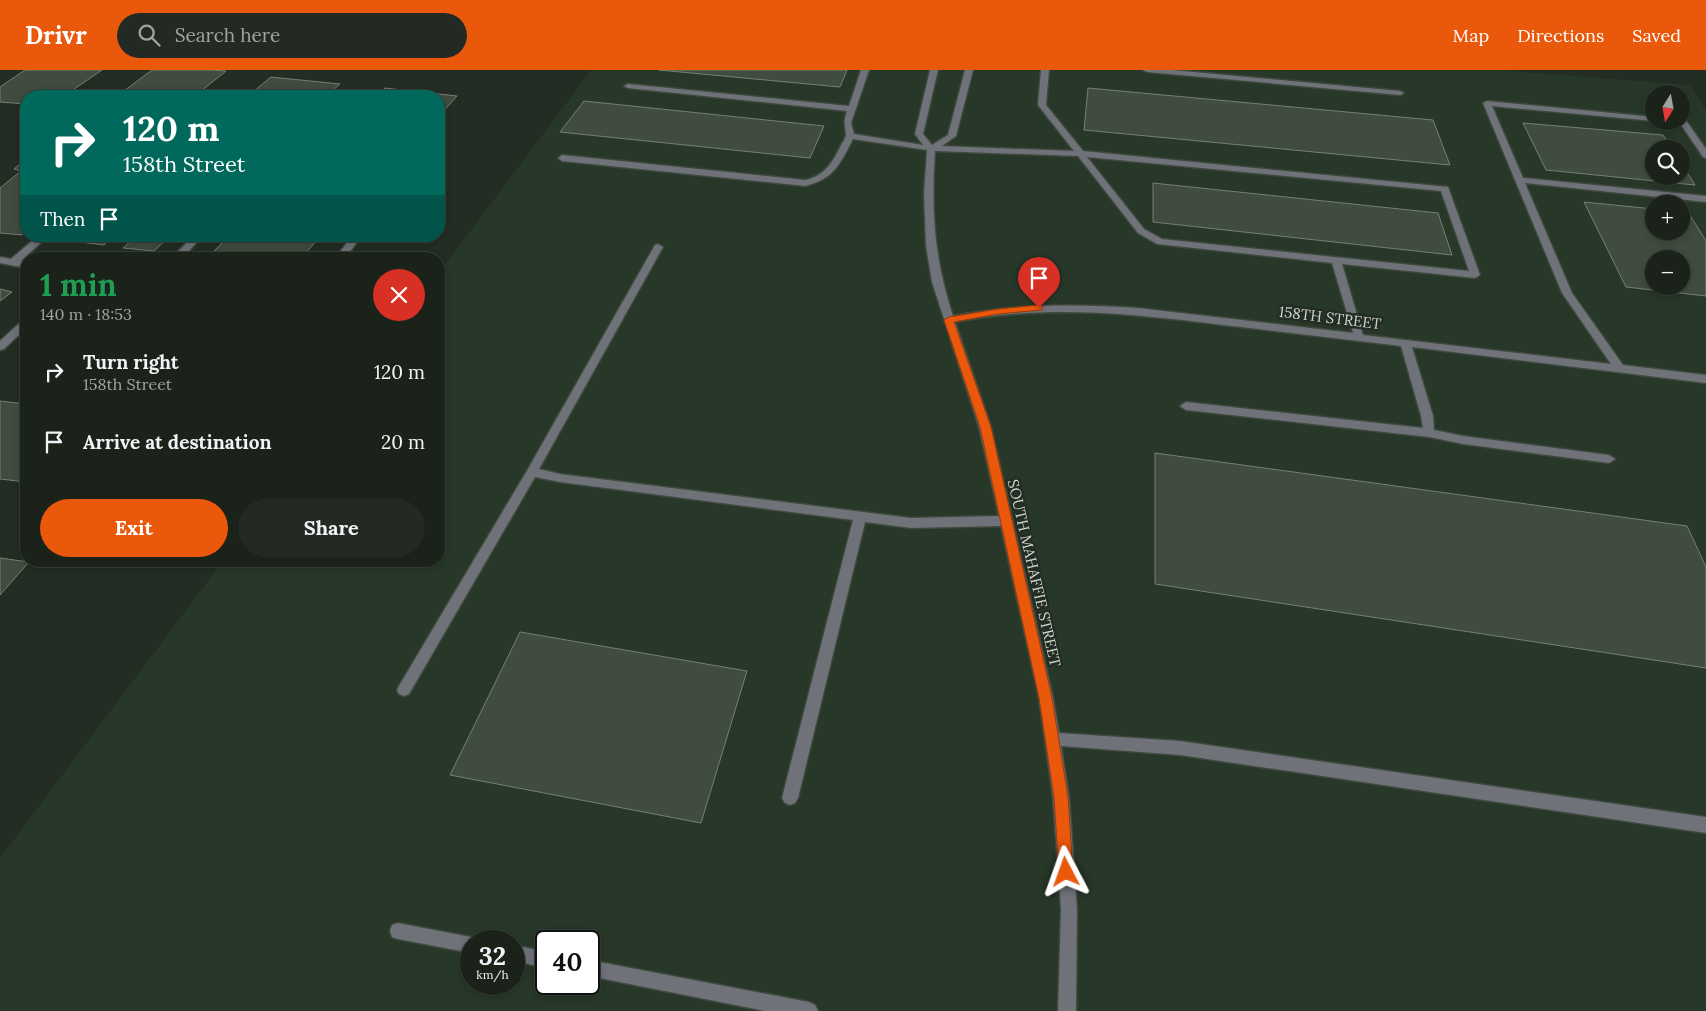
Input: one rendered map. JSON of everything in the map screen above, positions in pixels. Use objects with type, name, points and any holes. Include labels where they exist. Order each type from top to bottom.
[{"type":"street","points":[[562,158],[804,183],[817,181],[829,174],[850,136],[847,123],[850,108],[865,70]]},
{"type":"street","points":[[931,149],[919,134],[934,70]]},
{"type":"street","points":[[931,149],[952,136],[968,70]]},
{"type":"street","points":[[850,136],[931,149],[1082,154],[1445,189],[1475,275],[1160,242],[1141,231],[1082,154],[1042,105],[1045,70]]},
{"type":"street","points":[[1147,70],[1400,93]]},
{"type":"street","points":[[628,86],[850,108]]},
{"type":"street","points":[[1619,368],[1566,293],[1487,102],[1645,118]]},
{"type":"street","points":[[1688,130],[1706,155]]},
{"type":"street","name":"SOUTH MAHAFFIE STREET","points":[[931,149],[928,194],[931,246],[937,282],[985,427],[1046,698],[1061,797],[1069,910],[1067,1011]]},
{"type":"street","points":[[1519,180],[1706,199]]},
{"type":"street","points":[[26,252],[37,242]]},
{"type":"street","points":[[183,252],[192,242]]},
{"type":"street","points":[[404,690],[532,472],[658,247]]},
{"type":"street","points":[[14,262],[20,257]]},
{"type":"street","points":[[0,260],[20,264]]},
{"type":"street","points":[[1336,261],[1359,337]]},
{"type":"street","name":"158TH STREET","points":[[949,320],[998,312],[1074,307],[1138,310],[1706,379]]},
{"type":"street","points":[[0,347],[20,329]]},
{"type":"street","points":[[1405,343],[1427,416],[1429,433]]},
{"type":"street","points":[[1186,406],[1429,433],[1463,440],[1609,459]]},
{"type":"street","points":[[532,472],[560,478],[911,523],[1006,521]]},
{"type":"street","points":[[790,798],[860,517]]},
{"type":"street","points":[[1052,739],[1180,748],[1706,825]]},
{"type":"street","points":[[398,931],[460,943]]},
{"type":"street","points":[[600,970],[809,1011]]},
{"type":"shaded area","points":[[591,70],[1499,70],[1689,85],[1645,85],[1645,130],[1690,130],[1690,86],[1706,110],[1706,1011],[0,1011],[0,858],[218,567],[445,567],[445,265]]},
{"type":"building","points":[[25,70],[102,70],[73,90],[20,90],[20,104],[0,102],[0,87]]},
{"type":"building","points":[[152,70],[226,71],[202,90],[125,90]]},
{"type":"building","points":[[659,70],[847,70],[840,87]]},
{"type":"building","points":[[271,77],[340,84],[333,90],[255,90]]},
{"type":"building","points":[[385,88],[403,90],[383,90]]},
{"type":"building","points":[[1088,88],[1433,120],[1450,165],[1084,130]]},
{"type":"building","points":[[445,95],[457,96],[445,109]]},
{"type":"building","points":[[584,101],[824,126],[810,158],[560,132]]},
{"type":"building","points":[[1523,123],[1663,135],[1666,140],[1645,140],[1645,180],[1546,170]]},
{"type":"building","points":[[20,164],[20,171],[14,169]]},
{"type":"building","points":[[20,172],[20,235],[0,233],[0,188]]},
{"type":"building","points":[[1690,177],[1695,185],[1690,184]]},
{"type":"building","points":[[1153,183],[1438,213],[1452,255],[1153,222]]},
{"type":"building","points":[[1584,202],[1645,208],[1645,240],[1690,240],[1690,215],[1706,241],[1706,296],[1690,294],[1690,250],[1645,250],[1645,289],[1626,287]]},
{"type":"building","points":[[80,242],[107,242],[104,245]]},
{"type":"building","points":[[130,242],[164,242],[154,251],[123,248]]},
{"type":"building","points":[[223,242],[315,242],[306,252],[213,252]]},
{"type":"building","points":[[0,289],[12,292],[0,301]]},
{"type":"building","points":[[0,401],[20,403],[20,481],[0,479]]},
{"type":"building","points":[[1155,453],[1687,526],[1706,567],[1706,668],[1155,584]]},
{"type":"building","points":[[0,558],[20,561],[20,567],[25,567],[0,595]]},
{"type":"building","points":[[520,632],[747,671],[701,823],[450,775]]},
{"type":"route","points":[[1039,308],[949,320],[985,427],[1046,698],[1061,797],[1066,872]]}]
